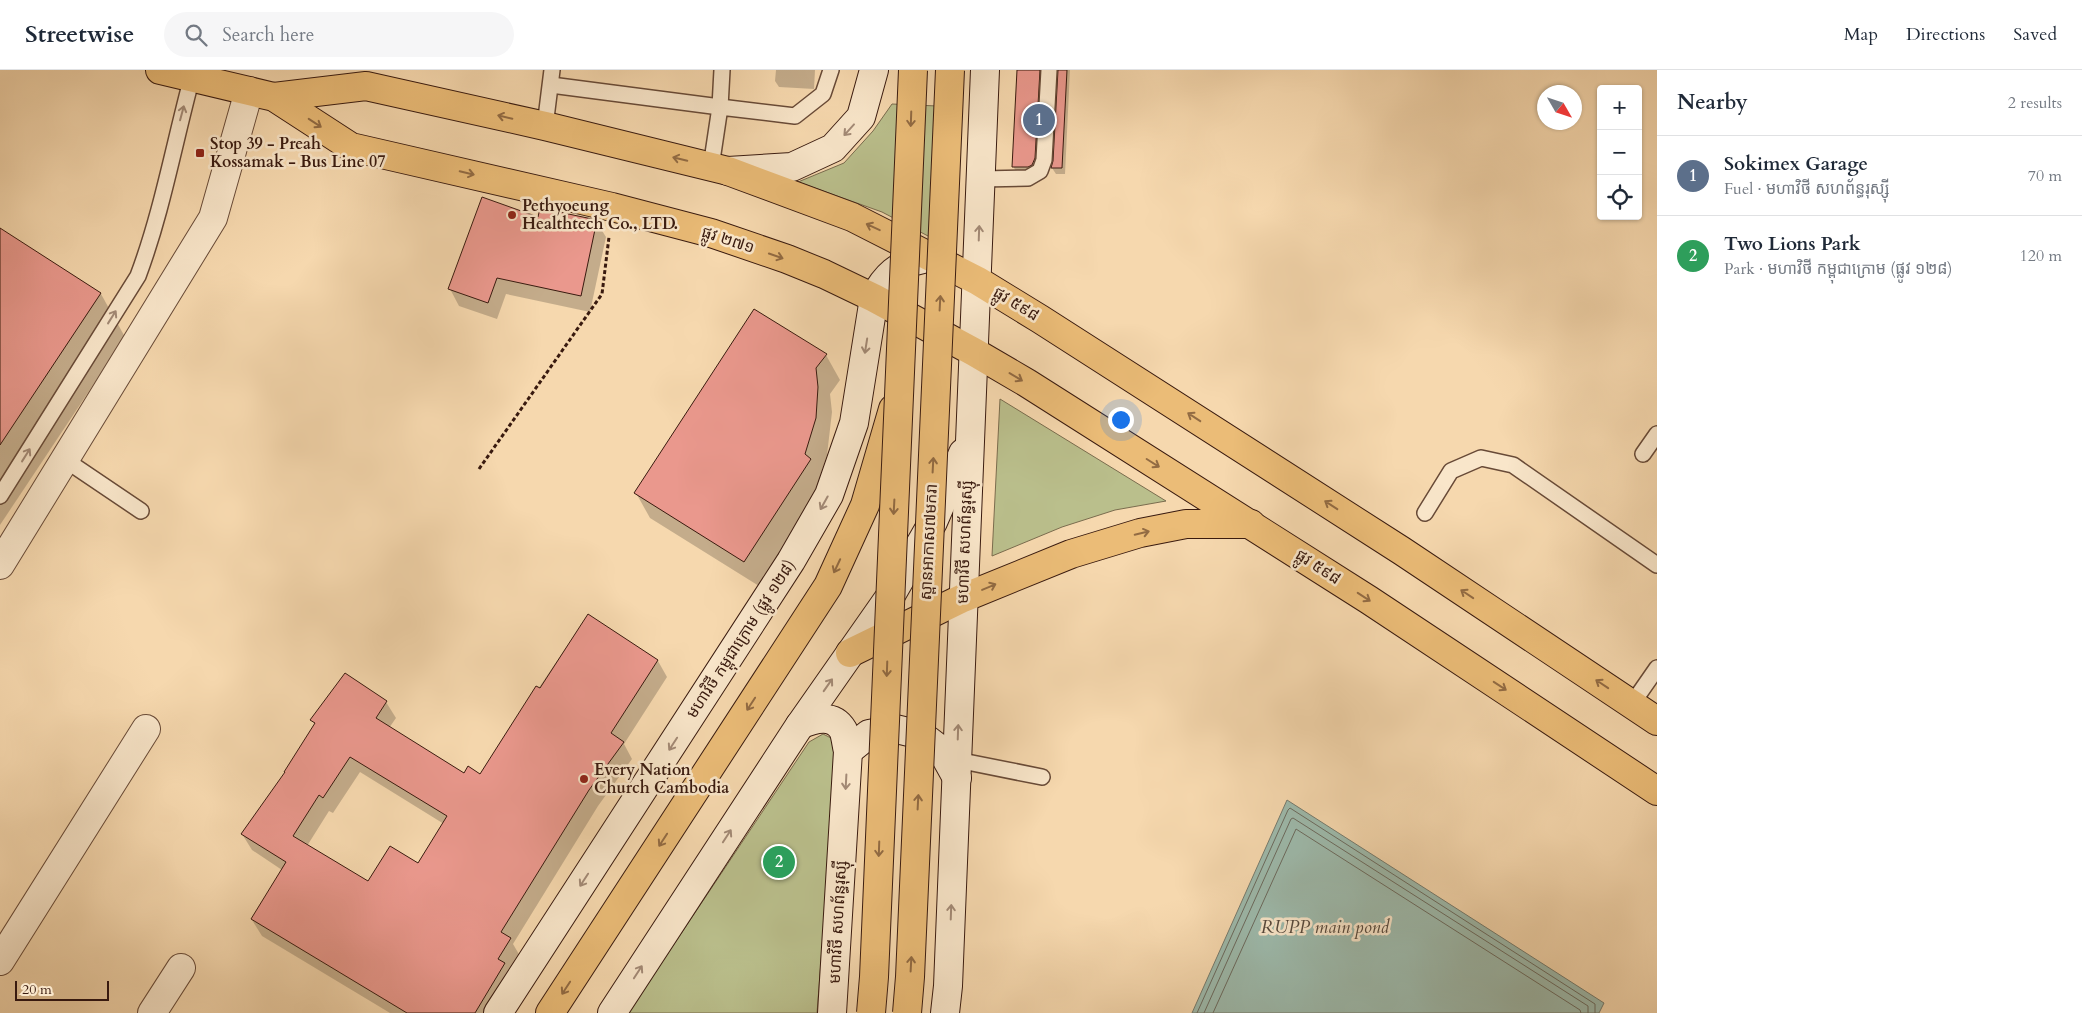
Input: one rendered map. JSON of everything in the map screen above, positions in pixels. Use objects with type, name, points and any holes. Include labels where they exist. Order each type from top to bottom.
[{"type":"main road","name":"ផ្លូវ ២៧១","points":[[160,70],[262,94],[351,147],[612,207],[711,233],[778,256],[824,274],[874,298],[974,352]]},
{"type":"main road","points":[[719,169],[792,167],[833,148],[861,117],[874,70]]},
{"type":"main road","points":[[870,1013],[874,977],[912,70]]},
{"type":"main road","name":"ស្ពានអាកាស៧មករា","points":[[907,1013],[950,70]]},
{"type":"main road","name":"មហាវិថី សហព័ន្ធរុស្ស៊ី","points":[[945,1013],[948,986],[963,598],[978,282],[985,70]]},
{"type":"main road","name":"ផ្លូវ ២៧១","points":[[262,94],[367,78],[545,126],[719,169],[852,217],[978,282]]},
{"type":"main road","points":[[0,566],[213,218],[262,94]]},
{"type":"main road","name":"មហាវិថី កម្ពុជាក្រោម (ផ្លូវ ១២៨)","points":[[498,1013],[792,561],[829,495],[854,423],[874,298],[880,285],[896,268],[932,257]]},
{"type":"main road","name":"ផ្លូវ ៥៩៨","points":[[978,282],[1048,324],[1402,551],[1657,722]]},
{"type":"main road","name":"ផ្លូវ ៥៩៨","points":[[974,352],[1250,524],[1657,791]]},
{"type":"main road","points":[[550,1013],[828,586],[865,505],[899,388]]},
{"type":"main road","points":[[612,1013],[800,725],[890,595],[933,522],[970,438]]},
{"type":"main road","points":[[850,653],[963,598],[1071,554],[1140,533],[1186,524],[1250,524]]},
{"type":"main road","name":"មហាវិថី សហព័ន្ធរុស្ស៊ី","points":[[800,725],[817,717],[832,720],[843,730],[848,750],[832,1013]]},
{"type":"main road","points":[[0,961],[146,729]]},
{"type":"main road","points":[[848,750],[869,734],[896,729],[921,735],[942,751],[957,769]]},
{"type":"main road","points":[[152,1013],[181,968]]},
{"type":"lane","points":[[719,169],[722,70]]},
{"type":"lane","points":[[545,126],[552,77],[720,107],[795,116],[823,94],[831,70]]},
{"type":"lane","points":[[981,180],[1028,178],[1040,172],[1044,160],[1048,70]]},
{"type":"lane","points":[[0,496],[138,276],[160,212],[173,148],[192,77]]},
{"type":"lane","points":[[1643,454],[1657,434]]},
{"type":"lane","points":[[1425,513],[1451,472],[1481,458],[1513,465],[1657,564]]},
{"type":"lane","points":[[64,460],[141,511]]},
{"type":"lane","points":[[1632,704],[1657,668]]},
{"type":"lane","points":[[957,769],[1042,777]]},
{"type":"path","points":[[478,469],[602,294],[612,207]]},
{"type":"green space","points":[[892,104],[960,107],[953,249],[882,212],[798,182],[844,163],[873,131]]},
{"type":"green space","points":[[1000,399],[1166,501],[1115,510],[1062,527],[992,556]]},
{"type":"green space","points":[[823,734],[835,740],[837,753],[817,1013],[628,1013],[809,742]]},
{"type":"water","name":"RUPP main pond","points":[[1287,800],[1604,1003],[1599,1013],[1192,1013]]},
{"type":"building","points":[[1017,70],[1040,70],[1035,158],[1032,165],[1028,167],[1012,167]]},
{"type":"building","points":[[1058,70],[1067,70],[1062,168],[1051,168],[1053,161]]},
{"type":"building","points":[[482,197],[538,217],[540,208],[597,220],[581,296],[497,278],[488,303],[448,289]]},
{"type":"building","points":[[0,228],[101,293],[0,445]]},
{"type":"building","points":[[754,309],[827,354],[816,368],[818,387],[816,418],[805,454],[811,459],[744,562],[634,493]]},
{"type":"building","points":[[588,614],[658,660],[611,733],[624,742],[589,790],[501,932],[511,938],[498,959],[505,963],[475,1013],[407,1013],[251,919],[286,862],[241,834],[285,772],[315,723],[310,720],[345,673],[387,701],[376,718],[464,773],[468,766],[480,774],[536,686],[540,688]],"holes":[[[350,757],[447,816],[418,863],[390,846],[368,881],[293,836],[319,795],[323,798]]]},
{"type":"place","name":"Sokimex Garage","points":[[1039,120]]},
{"type":"place","name":"Stop 39 - Preah Kossamak - Bus Line 07","points":[[200,153]]},
{"type":"place","name":"Pethyoeung Healthtech Co., LTD.","points":[[512,215]]},
{"type":"place","name":"Every Nation Church Cambodia","points":[[584,779]]},
{"type":"place","name":"Two Lions Park","points":[[779,862]]}]
